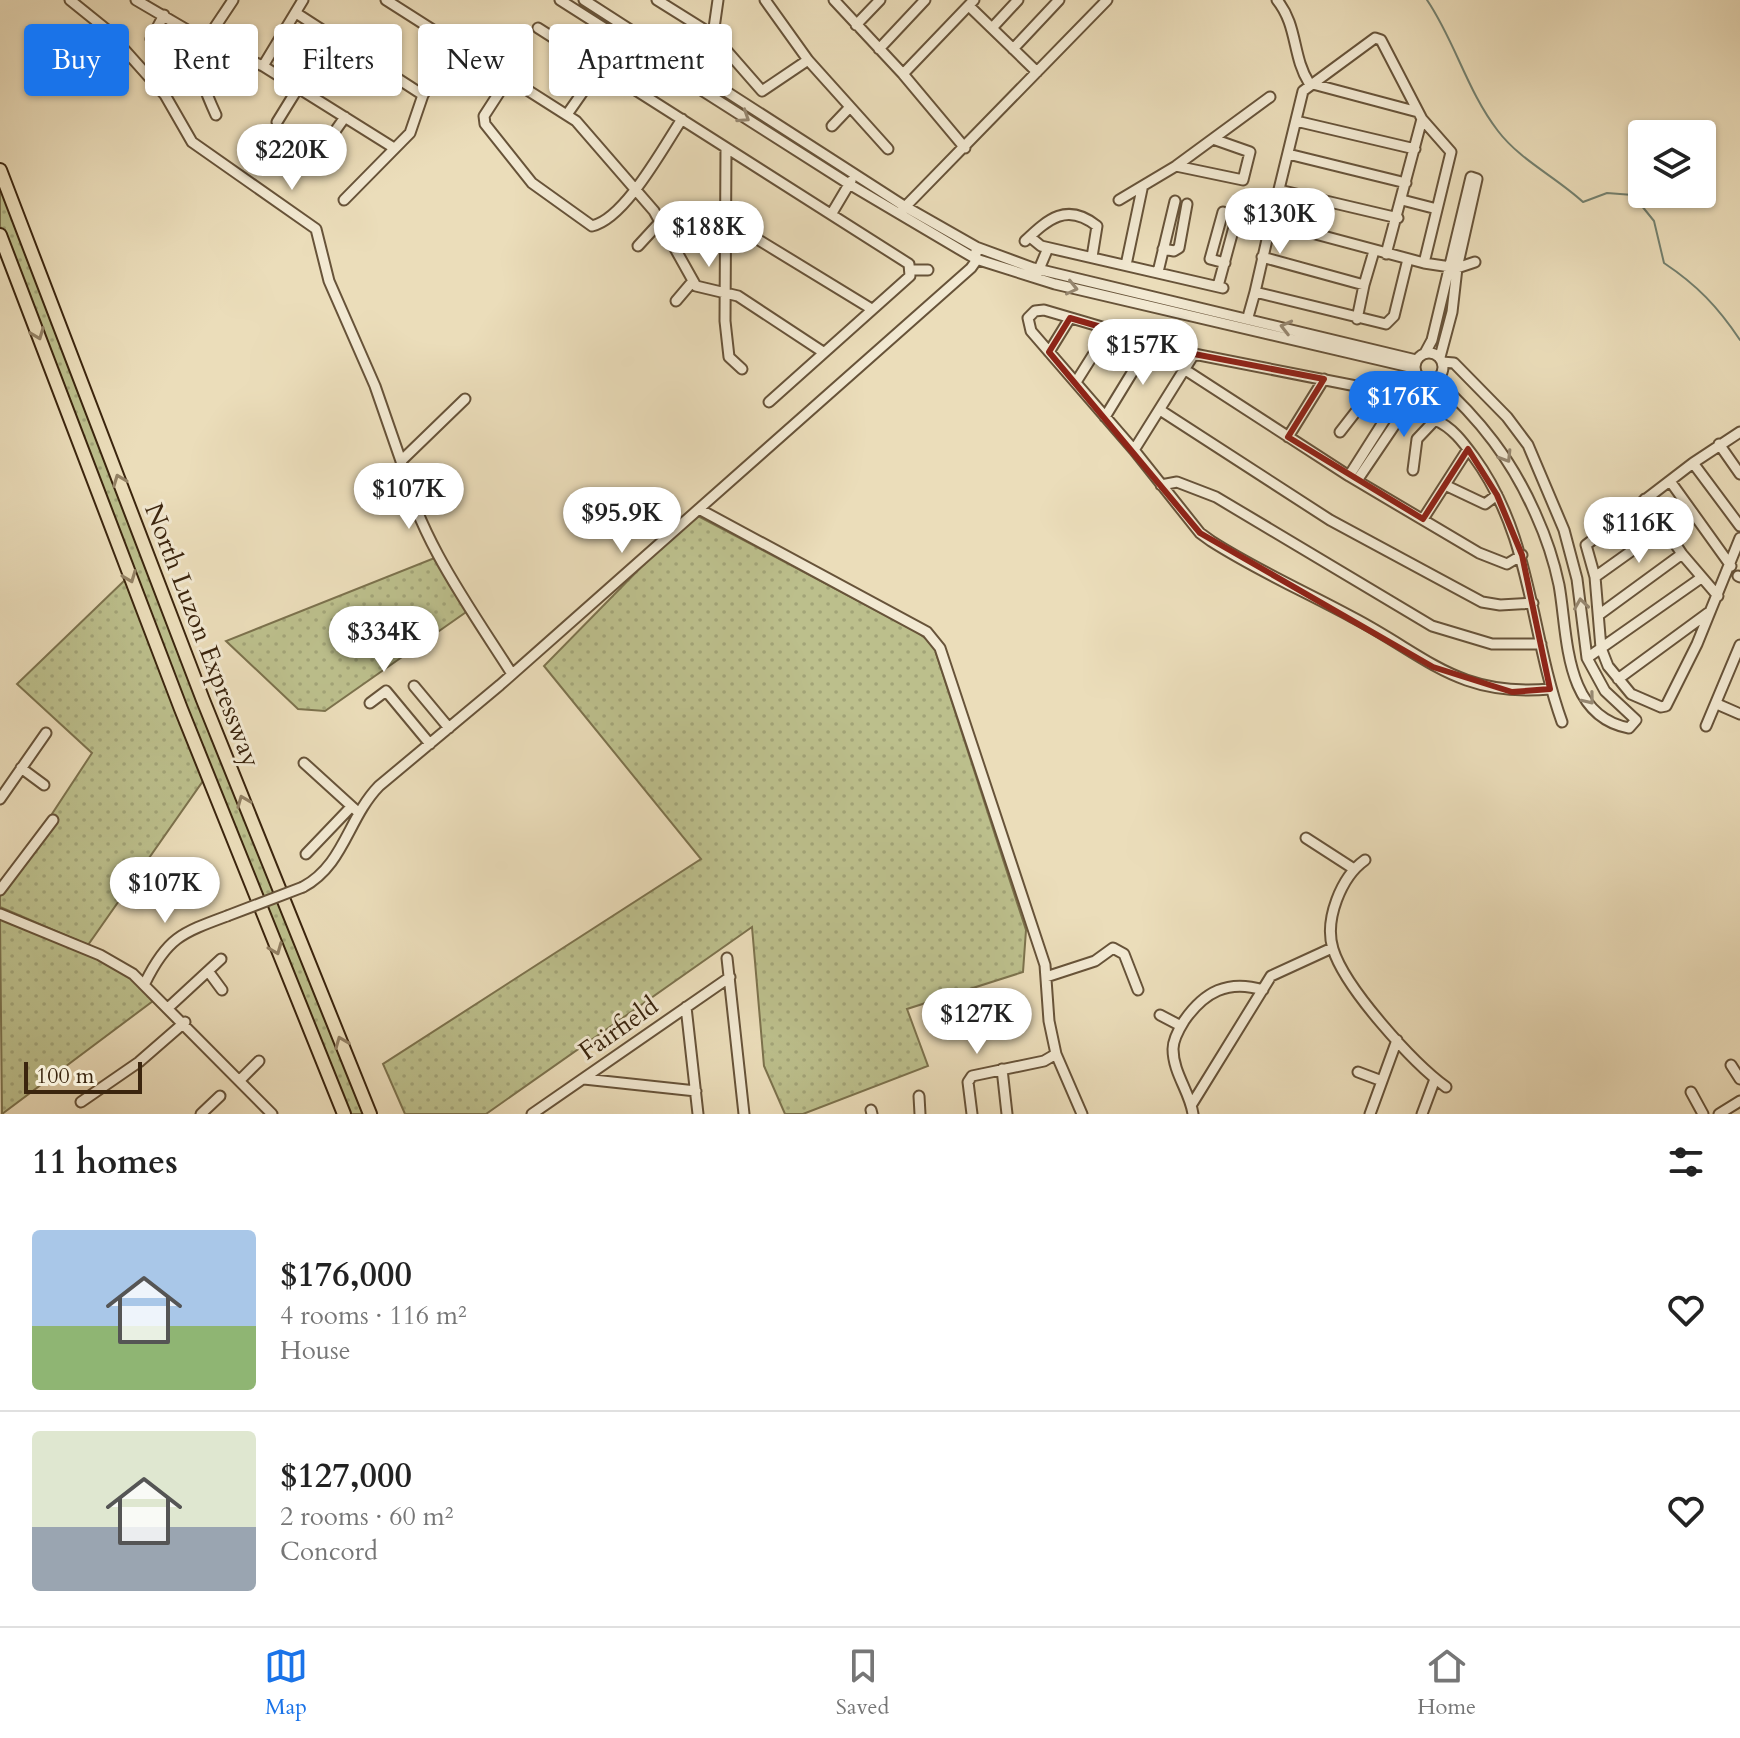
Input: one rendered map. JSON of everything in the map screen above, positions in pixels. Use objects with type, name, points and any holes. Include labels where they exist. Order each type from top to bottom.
[{"type":"highway","name":"North Luzon Expressway","points":[[0,170],[203,700],[370,1114]]},
{"type":"highway","name":"North Luzon Expressway","points":[[0,235],[181,709],[344,1114]]},
{"type":"street","points":[[70,0],[106,29],[171,102],[192,142],[311,222],[329,281],[375,386],[411,498],[435,548],[512,674]]},
{"type":"street","points":[[136,0],[179,24]]},
{"type":"street","points":[[217,24],[233,0]]},
{"type":"street","points":[[263,66],[303,0]]},
{"type":"street","points":[[386,0],[404,5],[427,24]]},
{"type":"street","points":[[560,0],[849,184],[1034,272],[1415,367]]},
{"type":"street","points":[[584,0],[855,175],[976,259],[1248,317],[1415,367],[1490,432],[1510,463],[1549,549],[1564,616],[1568,662],[1575,678],[1588,702],[1610,721],[1629,728],[1636,720],[1605,691],[1589,661],[1577,579],[1564,530]]},
{"type":"street","points":[[657,0],[695,24]]},
{"type":"street","points":[[715,24],[718,0]]},
{"type":"street","points":[[765,0],[808,60],[888,149]]},
{"type":"street","points":[[834,0],[903,74],[965,148]]},
{"type":"street","points":[[856,25],[880,0]]},
{"type":"street","points":[[879,49],[925,0]]},
{"type":"street","points":[[992,28],[1018,0]]},
{"type":"street","points":[[1013,49],[1059,0]]},
{"type":"street","points":[[902,210],[1107,0]]},
{"type":"street","points":[[1277,0],[1290,19],[1297,62],[1309,83],[1420,115]]},
{"type":"street","points":[[903,74],[972,3],[992,28],[1037,72]]},
{"type":"street","points":[[296,13],[418,92]]},
{"type":"street","points":[[159,24],[164,15]]},
{"type":"street","points":[[538,28],[549,35]]},
{"type":"street","points":[[1248,317],[1303,91],[1309,83],[1375,38],[1381,40],[1420,115],[1451,152],[1424,263]]},
{"type":"street","points":[[732,57],[762,91],[808,60]]},
{"type":"street","points":[[258,64],[274,73]]},
{"type":"street","points":[[533,93],[568,113],[593,136],[661,221],[693,281],[703,289],[738,296],[823,352]]},
{"type":"street","points":[[208,96],[216,115]]},
{"type":"street","points":[[277,122],[293,96]]},
{"type":"street","points":[[311,96],[394,148]]},
{"type":"street","points":[[344,200],[410,133],[423,96]]},
{"type":"street","points":[[497,96],[484,116],[485,124],[532,183],[592,226],[602,222],[636,189],[682,119]]},
{"type":"street","points":[[568,113],[580,96]]},
{"type":"street","points":[[647,96],[909,264],[910,276],[870,308],[769,402]]},
{"type":"street","points":[[1119,200],[1176,166],[1270,97]]},
{"type":"street","points":[[832,126],[850,107]]},
{"type":"street","points":[[1386,254],[1415,149],[1420,115]]},
{"type":"street","points":[[326,144],[345,117]]},
{"type":"street","points":[[1296,121],[1415,149]]},
{"type":"street","points":[[1176,166],[1243,180],[1250,152],[1213,139]]},
{"type":"street","points":[[726,148],[727,349],[729,357],[742,369]]},
{"type":"street","points":[[1288,154],[1406,183]]},
{"type":"street","points":[[832,213],[855,175]]},
{"type":"street","points":[[1354,477],[1432,340],[1474,178]]},
{"type":"street","points":[[1126,265],[1142,189]]},
{"type":"street","points":[[1279,190],[1398,218]]},
{"type":"street","points":[[1158,272],[1172,200],[1189,204],[1179,248],[1174,251],[1163,249]]},
{"type":"street","points":[[1402,200],[1437,209]]},
{"type":"street","points":[[1092,257],[1098,230],[1094,222],[1058,213],[1027,239],[1044,247],[1220,287],[1238,216],[1220,212],[1210,259],[1225,263]]},
{"type":"street","points":[[726,220],[870,308]]},
{"type":"street","points":[[638,246],[661,221]]},
{"type":"street","points":[[1271,222],[1424,263],[1453,268],[1475,262]]},
{"type":"street","points":[[306,854],[379,786],[512,674],[971,268],[976,259],[976,247]]},
{"type":"street","points":[[1034,272],[1044,247]]},
{"type":"street","points":[[1357,319],[1374,251]]},
{"type":"street","points":[[1262,257],[1364,285]]},
{"type":"street","points":[[1255,292],[1381,325],[1389,323],[1408,259]]},
{"type":"street","points":[[1354,477],[1430,380],[1443,370],[1441,360],[1452,312],[1453,268]]},
{"type":"street","points":[[911,270],[928,270]]},
{"type":"street","points":[[676,301],[693,281]]},
{"type":"street","points":[[1340,432],[1361,405],[1363,394],[1356,386],[1194,354],[1039,310],[1028,318],[1028,326],[1049,352],[1134,450],[1200,533],[1211,541],[1360,621],[1433,667],[1512,692],[1550,689]]},
{"type":"street","points":[[1049,352],[1070,318]]},
{"type":"street","points":[[1076,382],[1110,328]]},
{"type":"street","points":[[1105,417],[1152,340]]},
{"type":"street","points":[[1425,353],[1454,363],[1507,417],[1528,445],[1567,539],[1586,545]]},
{"type":"street","points":[[1134,450],[1187,371],[1194,354]]},
{"type":"street","points":[[1187,371],[1288,437],[1479,553],[1507,564],[1522,555]]},
{"type":"street","points":[[1288,437],[1324,379]]},
{"type":"street","points":[[401,461],[465,399]]},
{"type":"street","points":[[1160,410],[1330,520],[1482,602],[1500,605],[1533,603]]},
{"type":"street","points":[[1413,470],[1417,439],[1435,420],[1452,430],[1468,449],[1497,495],[1522,555],[1550,689],[1562,722]]},
{"type":"street","points":[[1586,545],[1693,463],[1740,432]]},
{"type":"street","points":[[1719,444],[1740,474]]},
{"type":"street","points":[[1423,519],[1468,449]]},
{"type":"street","points":[[1693,463],[1740,526]]},
{"type":"street","points":[[1670,481],[1731,566]]},
{"type":"street","points":[[1161,485],[1177,482],[1216,497],[1432,626],[1492,644],[1541,644]]},
{"type":"street","points":[[1447,486],[1485,504],[1497,495]]},
{"type":"street","points":[[1645,499],[1682,554],[1718,596]]},
{"type":"street","points":[[699,509],[927,632],[935,640],[1046,977],[1049,1021],[1056,1054],[1082,1114]]},
{"type":"street","points":[[1595,577],[1665,527]]},
{"type":"street","points":[[1586,545],[1595,577],[1603,653],[1618,679],[1638,698],[1656,707],[1666,706],[1718,596],[1740,538]]},
{"type":"street","points":[[1600,614],[1682,554]]},
{"type":"street","points":[[1589,661],[1701,578]]},
{"type":"street","points":[[1618,679],[1711,611]]},
{"type":"street","points":[[1706,726],[1740,645]]},
{"type":"street","points":[[414,686],[449,728]]},
{"type":"street","points":[[370,703],[386,691],[430,744]]},
{"type":"street","points":[[1717,704],[1740,714]]},
{"type":"street","points":[[0,799],[46,733]]},
{"type":"street","points":[[304,763],[355,810]]},
{"type":"street","points":[[21,768],[44,785]]},
{"type":"street","points":[[145,983],[161,953],[177,936],[303,887],[330,866],[355,810]]},
{"type":"street","points":[[0,890],[53,820]]},
{"type":"street","points":[[1306,838],[1354,869]]},
{"type":"street","points":[[1365,860],[1354,869],[1334,913],[1332,948],[1358,993],[1397,1040],[1446,1087]]},
{"type":"street","points":[[0,914],[100,955],[145,983],[272,1114]]},
{"type":"street","points":[[1046,977],[1095,961],[1113,948],[1124,954],[1138,990]]},
{"type":"street","points":[[1193,1109],[1271,976],[1332,948]]},
{"type":"street","points":[[727,958],[744,1114]]},
{"type":"street","points":[[169,1007],[221,959]]},
{"type":"street","points":[[208,971],[222,990]]},
{"type":"street","name":"Fairfield","points":[[532,1114],[730,977]]},
{"type":"street","points":[[1193,1109],[1180,1079],[1173,1047],[1181,1026],[1195,1005],[1214,990],[1229,985],[1263,990]]},
{"type":"street","points":[[686,1007],[698,1114]]},
{"type":"street","points":[[1160,1015],[1181,1026]]},
{"type":"street","points":[[81,1102],[139,1062],[185,1022]]},
{"type":"street","points":[[1370,1114],[1397,1040]]},
{"type":"street","points":[[972,1114],[968,1082],[972,1076],[1044,1061],[1056,1054]]},
{"type":"street","points":[[240,1080],[259,1061]]},
{"type":"street","points":[[1731,1065],[1740,1079]]},
{"type":"street","points":[[1002,1069],[1007,1114]]},
{"type":"street","points":[[1358,1072],[1382,1081]]},
{"type":"street","points":[[583,1079],[696,1091]]},
{"type":"street","points":[[1422,1114],[1435,1079]]},
{"type":"street","points":[[1691,1092],[1703,1114]]},
{"type":"street","points":[[201,1114],[220,1096]]},
{"type":"street","points":[[919,1096],[920,1114]]},
{"type":"street","points":[[1719,1114],[1740,1101]]},
{"type":"highlighted area","points":[[1070,318],[1194,354],[1324,379],[1288,437],[1423,519],[1468,449],[1497,495],[1522,555],[1550,689],[1512,692],[1433,667],[1200,533],[1049,352]]},
{"type":"green space","points":[[0,183],[270,882],[364,1114],[348,1114],[256,891],[0,226]]},
{"type":"green space","points":[[698,516],[917,632],[933,644],[1026,930],[1023,972],[907,1009],[928,1066],[803,1114],[785,1114],[764,1066],[752,927],[486,1114],[405,1114],[383,1064],[701,859],[544,666],[655,553]]},
{"type":"green space","points":[[437,557],[469,610],[325,711],[298,709],[226,641]]},
{"type":"green space","points":[[127,578],[205,778],[88,945],[0,907],[0,893],[92,753],[17,684]]},
{"type":"green space","points":[[0,918],[115,966],[157,998],[2,1114]]},
{"type":"waterway","points":[[1427,0],[1487,116],[1507,141],[1583,202],[1607,193],[1633,195],[1654,221],[1664,263],[1706,297],[1740,340]]}]
